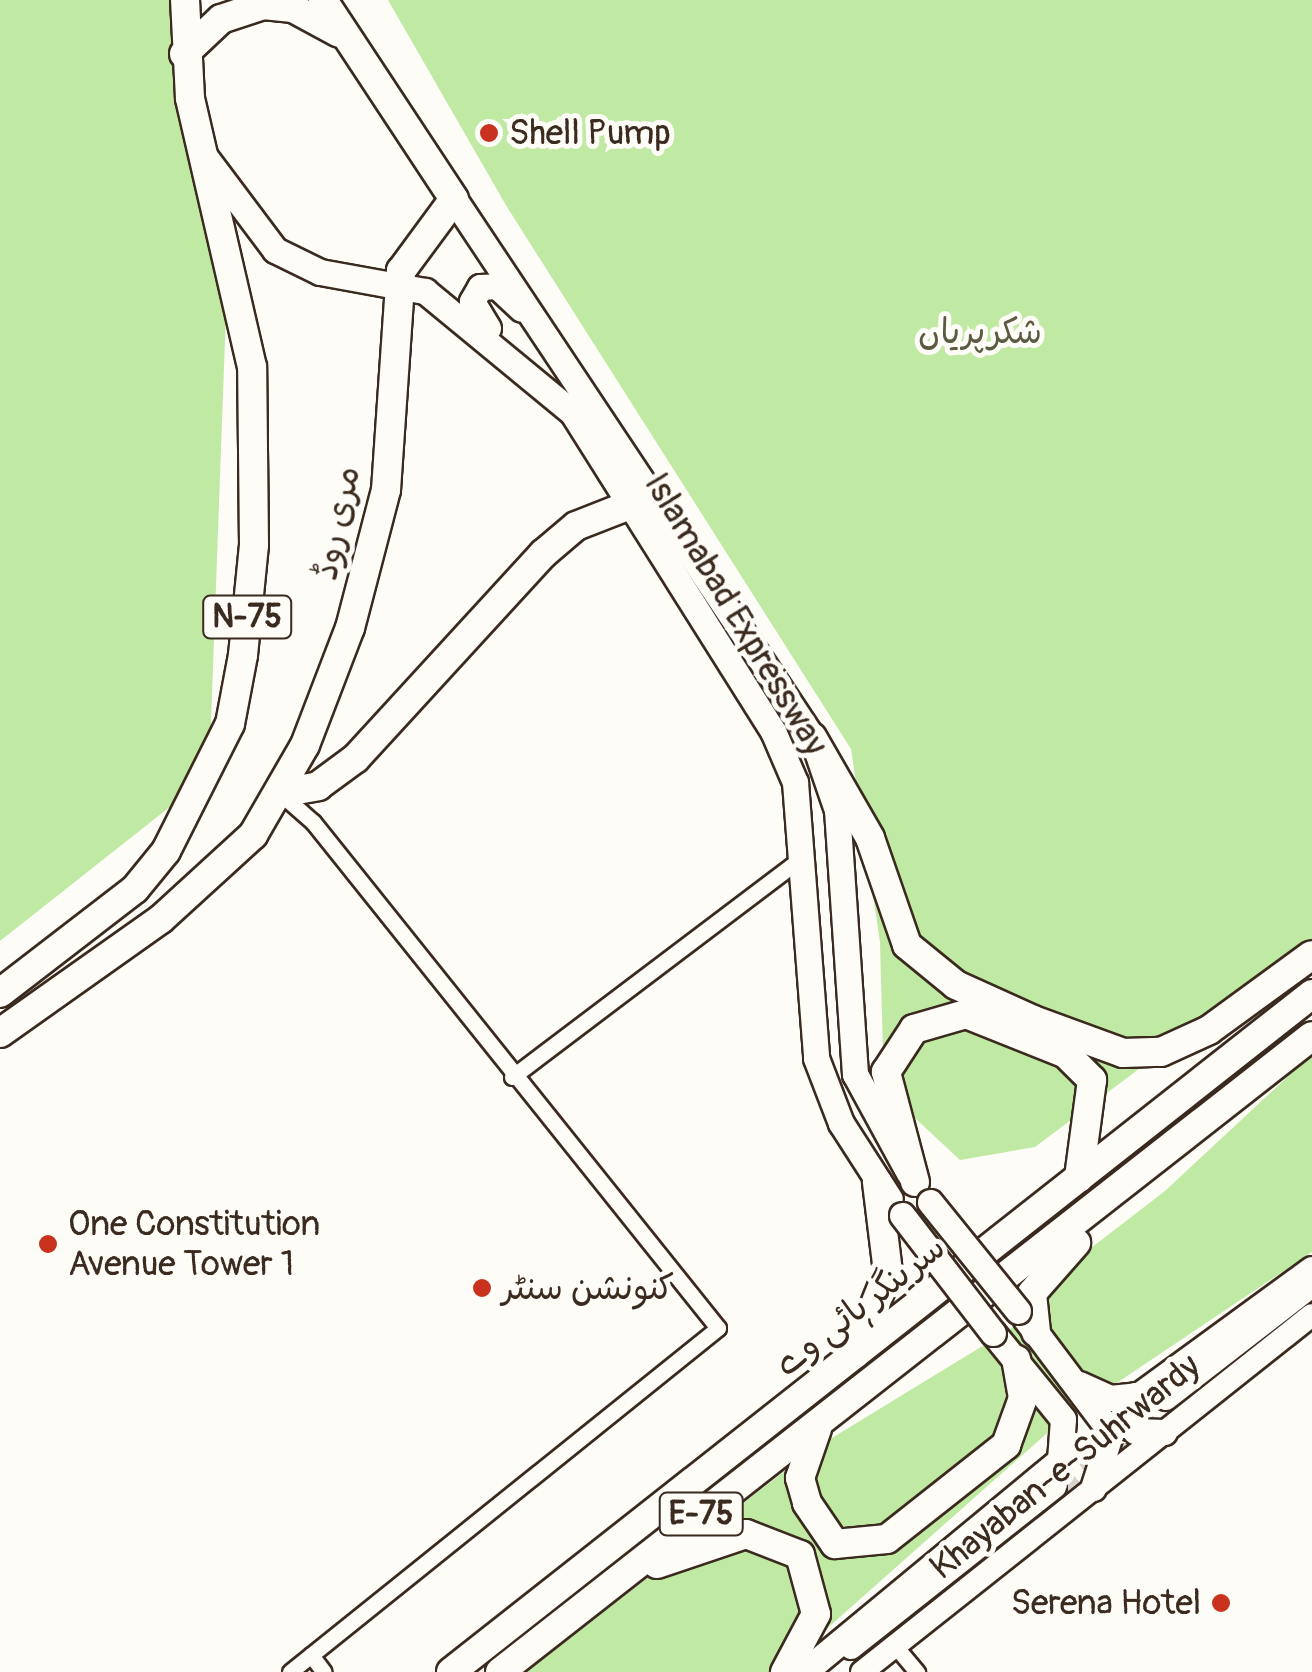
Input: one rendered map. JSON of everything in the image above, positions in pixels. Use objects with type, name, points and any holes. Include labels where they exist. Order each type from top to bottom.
[{"type":"highway","points":[[186,0],[184,54],[203,152]]},
{"type":"highway","points":[[323,0],[454,199]]},
{"type":"highway","points":[[184,54],[222,19],[263,5],[293,8],[345,36]]},
{"type":"highway","name":"N-75","points":[[0,993],[135,889],[175,836],[230,724],[257,452],[252,367],[203,152]]},
{"type":"highway","name":"مری روڈ","points":[[0,1033],[161,919],[253,836],[280,793],[350,628],[373,548],[390,456],[400,281],[408,252],[454,199]]},
{"type":"highway","points":[[280,793],[318,786],[356,758],[542,554],[576,526],[632,504]]},
{"type":"highway","points":[[812,736],[862,822],[907,945],[956,985],[1033,1020],[1124,1054],[1161,1052],[1210,1030],[1312,955]]},
{"type":"highway","name":"سرینگر ہائی وے","points":[[451,1672],[1312,994]]},
{"type":"highway","points":[[922,1192],[886,1072],[914,1029],[966,1014],[1066,1054],[1092,1080],[1079,1178]]},
{"type":"highway","name":"سرینگر ہائی وے","points":[[500,1672],[1312,1036]]},
{"type":"highway","points":[[1027,1321],[1032,1294],[1042,1274],[1192,1151],[1230,1100]]},
{"type":"highway","points":[[852,1360],[888,1272],[878,1182]]},
{"type":"highway","points":[[820,1424],[802,1466],[807,1502],[835,1544],[876,1543],[1006,1445],[1021,1413],[1016,1360]]},
{"type":"highway","points":[[601,1592],[721,1536],[782,1542],[814,1584],[816,1614],[785,1672]]},
{"type":"main road","name":"Islamabad Expressway","points":[[203,152],[274,250],[320,272],[400,281],[448,306],[529,372],[572,412],[632,504],[773,731],[796,782],[806,853],[816,1058],[831,1104],[902,1215],[1063,1420],[1060,1460],[1046,1485]]},
{"type":"main road","name":"Islamabad Expressway","points":[[454,199],[560,348],[812,736],[837,810],[854,1074],[922,1192],[1079,1384],[1112,1432],[1093,1488]]},
{"type":"main road","points":[[529,372],[477,315],[474,291],[504,291],[560,348]]},
{"type":"main road","points":[[1079,1384],[1110,1398],[1135,1396],[1312,1269]]},
{"type":"main road","points":[[1166,1399],[1312,1286]]},
{"type":"main road","name":"Khayaban-e-Suhrwardy","points":[[862,1672],[1312,1315]]},
{"type":"main road","points":[[1135,1396],[1135,1431],[1164,1432]]},
{"type":"main road","points":[[820,1672],[1046,1485]]},
{"type":"main road","name":"Khayaban-e-Suhrwardy","points":[[804,1672],[1046,1485]]},
{"type":"street","points":[[280,793],[313,822],[512,1077],[718,1328],[292,1671]]},
{"type":"street","points":[[512,1077],[806,853]]},
{"type":"street","points":[[896,1647],[916,1672]]},
{"type":"street","points":[[311,1655],[324,1672]]},
{"type":"green space","points":[[0,0],[173,0],[228,258],[209,776],[0,941]]},
{"type":"green space","name":"شکرپریاں","points":[[388,0],[1312,0],[1312,939],[1035,1147],[960,1160],[884,1089],[880,942],[851,749],[507,207]]},
{"type":"green space","points":[[1312,1054],[1312,1252],[1063,1419],[778,1672],[527,1672],[809,1452],[1012,1328],[1056,1275],[1165,1191]]},
{"type":"tunnel","points":[[1055,1487],[1166,1399]]},
{"type":"place","name":"Shell Pump","points":[[489,133]]},
{"type":"place","name":"One Constitution Avenue Tower 1","points":[[48,1244]]},
{"type":"place","name":"کنونشن سنٹر","points":[[482,1288]]},
{"type":"place","name":"Serena Hotel","points":[[1221,1603]]}]
